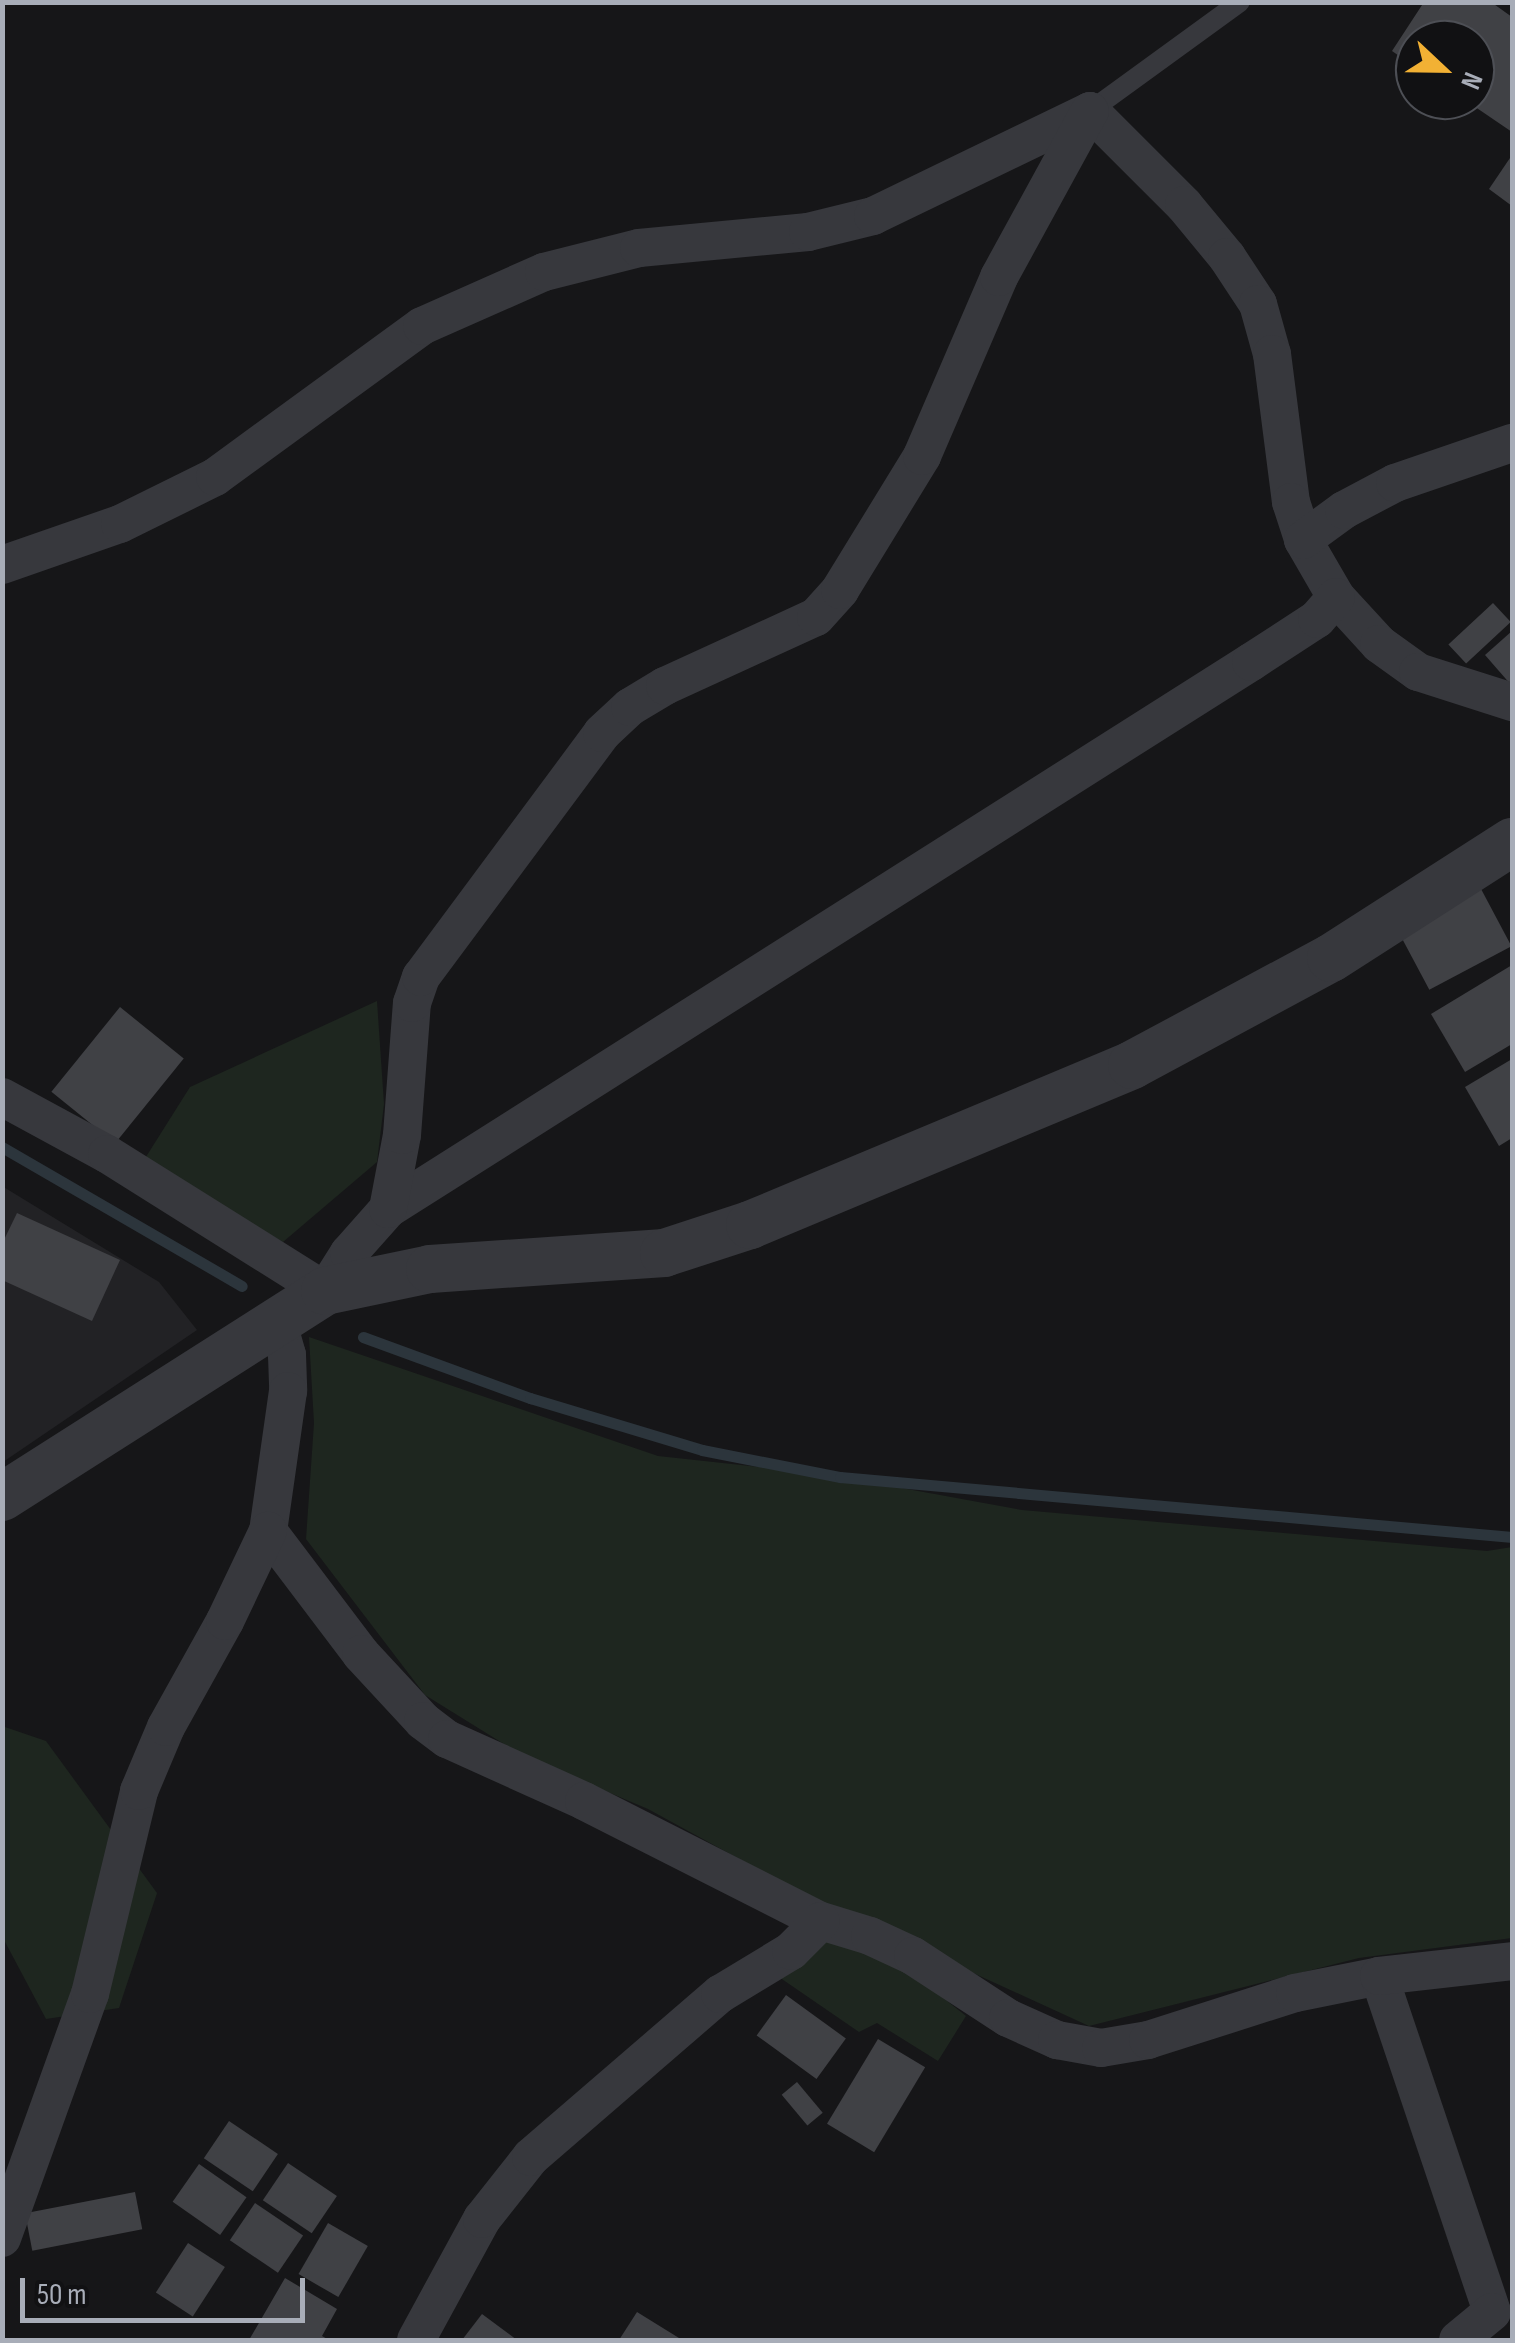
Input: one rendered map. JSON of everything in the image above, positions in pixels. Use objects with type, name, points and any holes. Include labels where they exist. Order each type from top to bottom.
[{"type":"street","points":[[1090,111],[1184,206],[1227,257],[1258,304],[1272,354],[1291,502],[1304,540],[1336,597],[1378,644],[1418,672],[1512,702]]},
{"type":"street","points":[[2,564],[120,524],[215,477],[422,326],[544,272],[639,248],[808,232],[873,216],[1090,111]]},
{"type":"street","points":[[388,1209],[402,1135],[412,1003],[421,977],[602,733],[630,707],[665,686],[816,616],[840,590],[922,456],[999,276],[1090,111]]},
{"type":"street","points":[[1304,540],[1344,510],[1395,483],[1512,442]]},
{"type":"street","points":[[325,1290],[349,1253],[388,1209],[1251,662],[1316,619],[1336,597]]},
{"type":"street","points":[[2,1497],[325,1290],[430,1269],[664,1253],[750,1225],[1132,1065],[1331,958],[1512,842]]},
{"type":"street","points":[[2,1097],[108,1154],[325,1290]]},
{"type":"street","points":[[2,2238],[90,1994],[139,1791],[166,1728],[226,1621],[268,1530],[288,1391],[287,1355],[277,1320]]},
{"type":"street","points":[[268,1530],[361,1654],[423,1721],[448,1740],[584,1800],[821,1921],[870,1936],[912,1956],[1008,2018],[1057,2040],[1101,2048],[1148,2040],[1295,1994],[1380,1976],[1512,1961]]},
{"type":"street","points":[[416,2340],[482,2219],[531,2157],[705,2006],[791,1951],[821,1921]]},
{"type":"street","points":[[1380,1976],[1502,2323],[1458,2340]]},
{"type":"lane","points":[[1090,111],[1240,2]]},
{"type":"shaded area","points":[[377,1001],[384,1104],[377,1162],[283,1242],[178,1187],[144,1160],[190,1087]]},
{"type":"shaded area","points":[[2,1186],[159,1282],[197,1330],[3,1462]]},
{"type":"shaded area","points":[[309,1337],[658,1456],[825,1474],[1022,1510],[1487,1551],[1512,1547],[1512,1938],[1359,1958],[1089,2026],[818,1902],[648,1809],[525,1757],[425,1695],[306,1539],[314,1423]]},
{"type":"shaded area","points":[[2,1726],[46,1741],[157,1893],[119,2008],[46,2019],[3,1938]]},
{"type":"shaded area","points":[[825,1936],[907,1969],[966,2016],[938,2061],[877,2023],[859,2032],[776,1975]]},
{"type":"building","points":[[1424,2],[1491,2],[1512,17],[1512,132],[1494,120],[1495,20],[1412,20]]},
{"type":"building","points":[[1512,155],[1512,206],[1489,189]]},
{"type":"building","points":[[1493,603],[1511,622],[1466,664],[1448,645]]},
{"type":"building","points":[[1512,631],[1512,686],[1485,655]]},
{"type":"building","points":[[1480,887],[1511,946],[1429,990],[1398,931]]},
{"type":"building","points":[[1512,965],[1512,1044],[1465,1072],[1431,1014]]},
{"type":"building","points":[[120,1007],[184,1059],[115,1143],[51,1092]]},
{"type":"building","points":[[1512,1059],[1512,1138],[1499,1146],[1465,1087]]},
{"type":"building","points":[[17,1213],[120,1260],[92,1321],[2,1280],[2,1244]]},
{"type":"building","points":[[786,1995],[846,2038],[816,2079],[757,2035]]},
{"type":"building","points":[[878,2039],[925,2067],[874,2152],[827,2124]]},
{"type":"building","points":[[797,2082],[823,2113],[807,2125],[782,2095]]},
{"type":"building","points":[[229,2121],[278,2154],[253,2191],[204,2158]]},
{"type":"building","points":[[288,2163],[337,2196],[312,2233],[263,2200]]},
{"type":"building","points":[[199,2164],[247,2197],[220,2235],[173,2202]]},
{"type":"building","points":[[135,2192],[142,2229],[32,2251],[25,2213]]},
{"type":"building","points":[[255,2203],[303,2235],[278,2273],[230,2240]]},
{"type":"building","points":[[328,2223],[368,2246],[338,2297],[299,2274]]},
{"type":"building","points":[[188,2243],[225,2267],[193,2316],[156,2292]]},
{"type":"building","points":[[285,2278],[337,2309],[322,2336],[329,2340],[249,2340]]},
{"type":"building","points":[[637,2312],[679,2338],[678,2340],[619,2340]]},
{"type":"building","points":[[482,2314],[517,2340],[462,2340]]},
{"type":"waterway","points":[[2,1147],[242,1286]]},
{"type":"waterway","points":[[363,1337],[530,1398],[702,1450],[840,1477],[1512,1537]]}]
